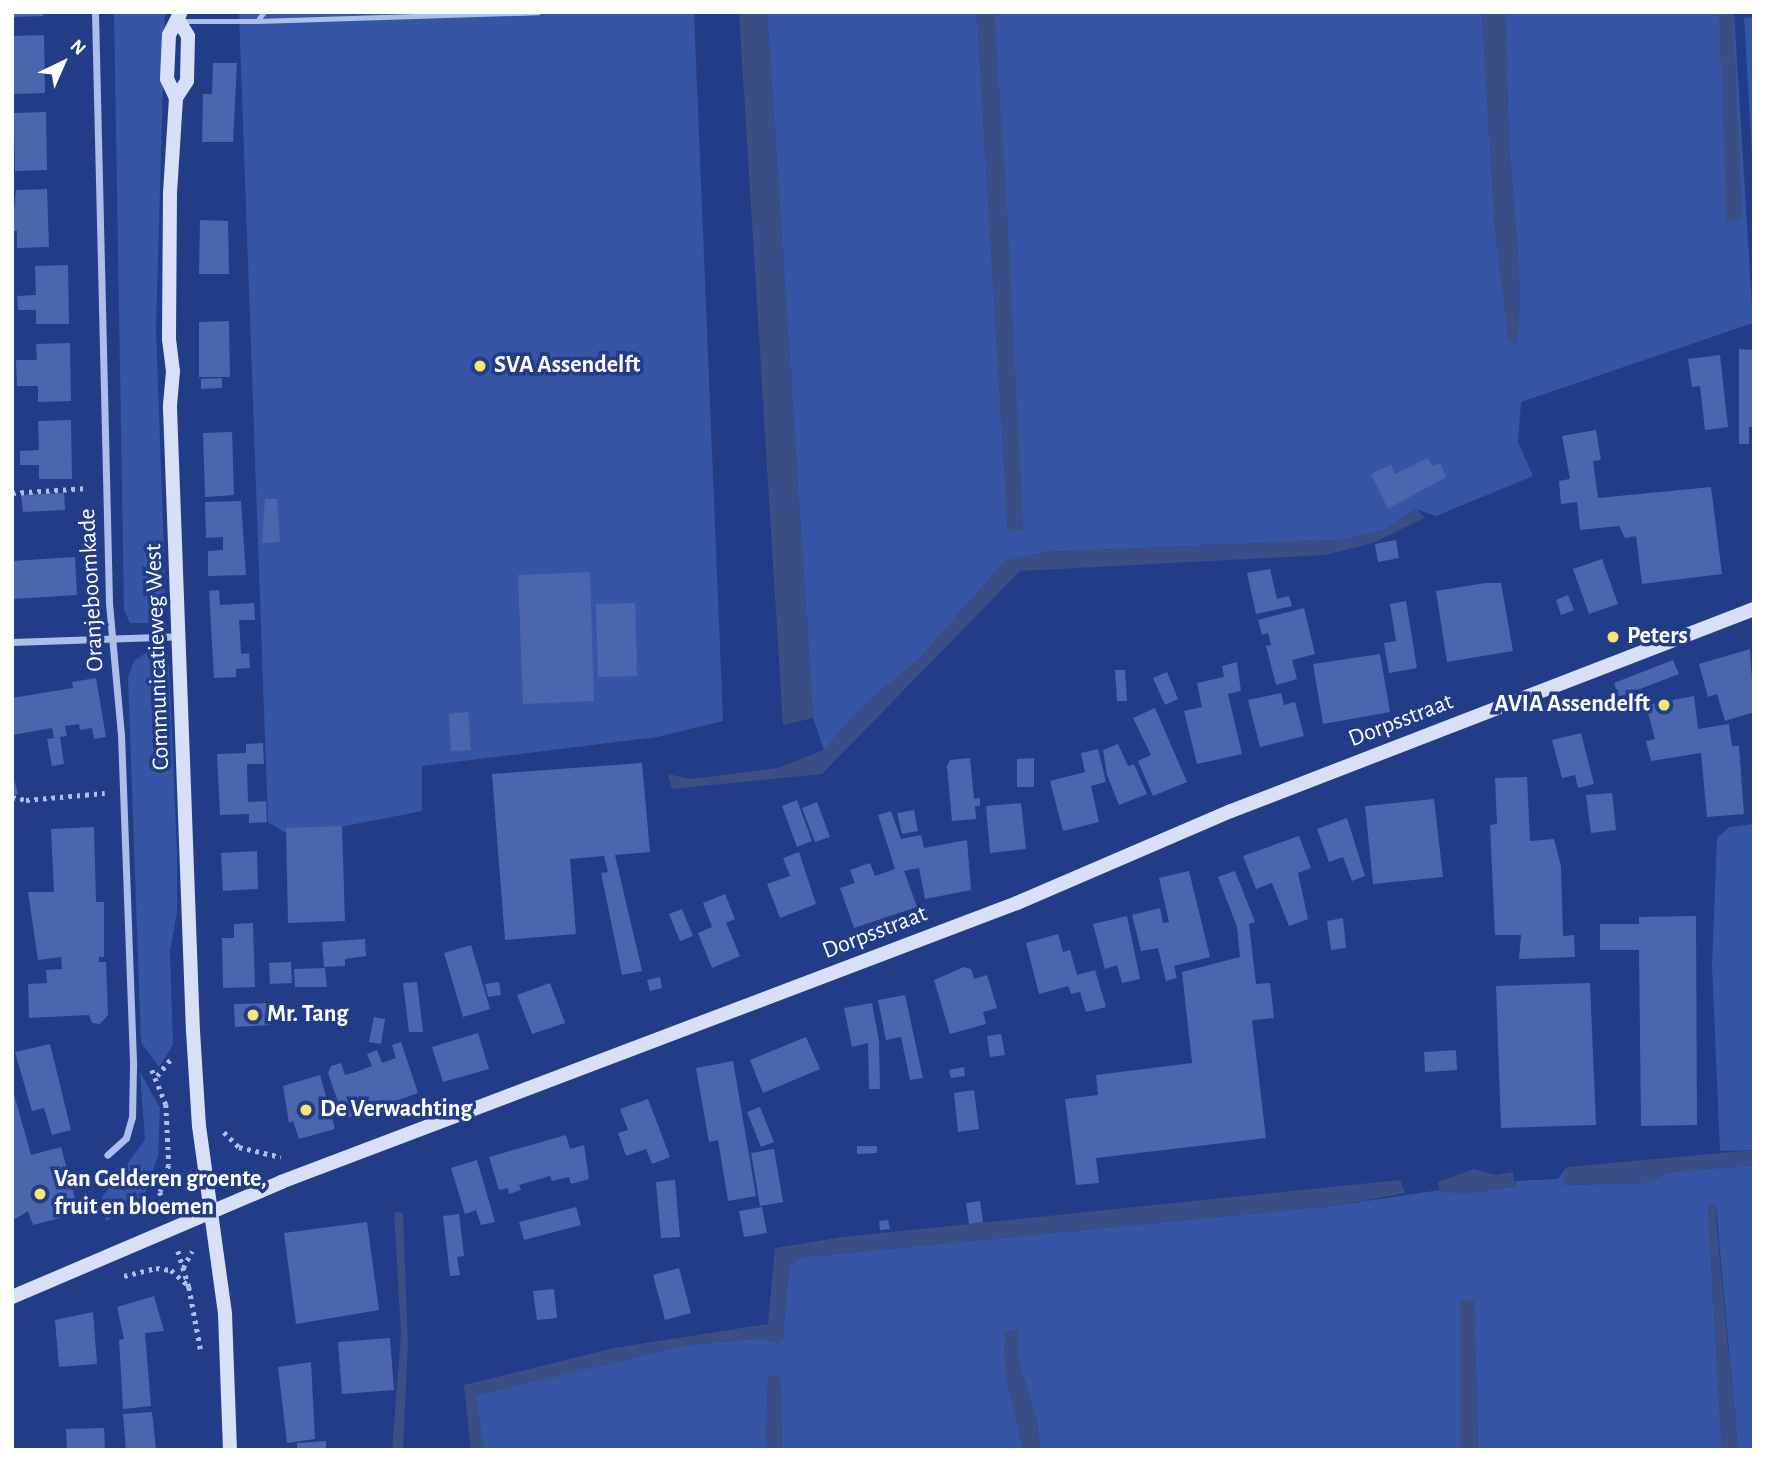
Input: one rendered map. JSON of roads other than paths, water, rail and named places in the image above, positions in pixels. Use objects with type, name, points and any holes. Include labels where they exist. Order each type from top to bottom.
[{"type":"street","name":"Oranjeboomkade","points":[[95,12],[105,487],[111,638],[123,792],[132,1117],[126,1138],[107,1155]]},
{"type":"street","name":"Communicatieweg West","points":[[179,16],[169,35],[167,79],[176,98],[170,194],[169,339],[197,1088],[225,1314],[230,1450]]},
{"type":"street","name":"Dorpsstraat","points":[[12,1297],[213,1214],[281,1182],[1017,903],[1231,811],[1754,609]]},
{"type":"street","points":[[12,642],[181,636]]},
{"type":"lane","points":[[257,21],[264,12]]},
{"type":"lane","points":[[179,16],[257,21],[538,12]]},
{"type":"place","name":"SVA Assendelft","points":[[480,366]]},
{"type":"place","name":"Peters","points":[[1613,637]]},
{"type":"place","name":"AVIA Assendelft","points":[[1664,705]]},
{"type":"place","name":"Mr. Tang","points":[[253,1015]]},
{"type":"place","name":"De Verwachting","points":[[306,1110]]},
{"type":"place","name":"Van Gelderen groente, fruit en bloemen","points":[[40,1194]]}]
